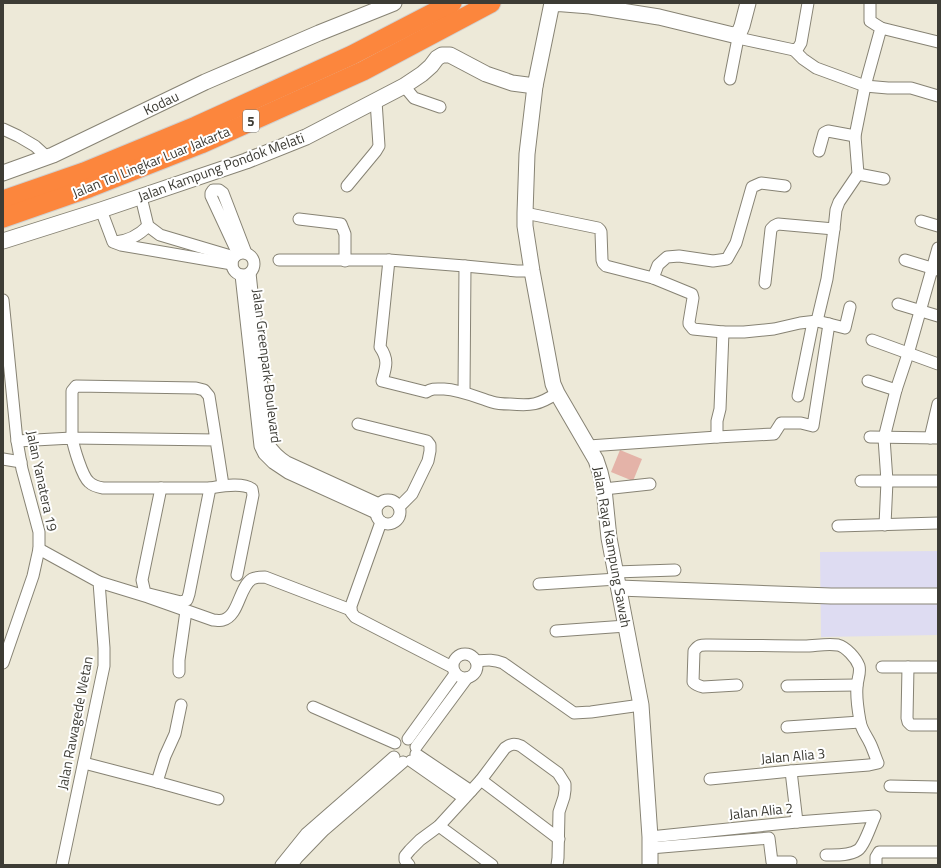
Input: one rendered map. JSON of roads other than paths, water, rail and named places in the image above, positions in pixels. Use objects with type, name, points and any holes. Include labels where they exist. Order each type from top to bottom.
[{"type":"highway","name":"Jalan Tol Lingkar Luar Jakarta","points":[[3,200],[84,172],[196,126],[352,55],[452,3]]},
{"type":"highway","name":"Jalan Tol Lingkar Luar Jakarta","points":[[3,218],[89,188],[201,144],[363,71],[491,3]]},
{"type":"street","name":"Kodau","points":[[3,174],[53,155],[205,82],[319,33],[394,3]]},
{"type":"street","name":"Kodau","points":[[319,33],[338,32],[396,9],[406,3]]},
{"type":"street","points":[[552,3],[590,6],[652,15],[723,33],[739,35],[794,50],[803,59],[816,68],[865,86],[911,88],[938,96]]},
{"type":"street","name":"Jalan Raya Kampung Sawah","points":[[552,3],[534,86],[527,154],[525,226],[553,384],[596,460],[604,489],[609,538],[641,705],[650,842],[650,865]]},
{"type":"street","points":[[730,79],[739,35],[748,3]]},
{"type":"street","points":[[794,50],[802,43],[808,3]]},
{"type":"street","points":[[870,3],[870,21],[881,28],[938,42]]},
{"type":"street","points":[[798,396],[815,322],[827,279],[836,210],[839,202],[858,174],[855,136],[865,86],[881,28]]},
{"type":"street","name":"Jalan Kampung Pondok Melati","points":[[3,241],[141,197],[246,161],[306,137],[404,86],[422,74],[437,58],[442,55],[450,55],[486,74],[512,83],[534,86]]},
{"type":"street","points":[[404,86],[414,98],[440,107]]},
{"type":"street","points":[[347,186],[376,152],[378,146],[376,101]]},
{"type":"street","points":[[3,129],[35,146],[47,157]]},
{"type":"street","points":[[819,150],[825,132],[828,131],[855,136]]},
{"type":"street","points":[[858,174],[884,179]]},
{"type":"street","points":[[653,278],[658,265],[667,257],[679,256],[713,261],[727,259],[736,243],[752,187],[761,183],[786,186]]},
{"type":"street","points":[[101,210],[113,242],[121,245],[165,253],[237,257],[251,256],[254,262],[254,268],[245,274],[234,271],[237,257],[223,193],[219,190],[213,190],[211,196],[237,257]]},
{"type":"street","points":[[141,197],[148,226],[160,235],[169,239],[237,257]]},
{"type":"street","points":[[525,213],[598,228],[601,232],[602,260],[606,266],[653,278],[692,294],[693,298],[689,322],[693,329],[706,331],[744,332],[774,329],[800,323],[815,322],[845,328],[850,306]]},
{"type":"street","points":[[299,218],[341,224],[345,234],[346,261]]},
{"type":"street","points":[[921,221],[938,226]]},
{"type":"street","points":[[765,283],[771,229],[774,226],[778,224],[834,229]]},
{"type":"street","points":[[113,242],[136,236],[148,226]]},
{"type":"street","points":[[165,253],[169,239]]},
{"type":"street","points":[[884,525],[886,481],[884,438],[896,390],[920,311],[935,269],[938,248]]},
{"type":"street","points":[[279,260],[389,260],[532,271]]},
{"type":"street","points":[[389,260],[380,347],[385,354],[386,361],[382,381],[426,392],[432,389],[464,392],[499,404],[531,405],[546,400],[557,393]]},
{"type":"street","points":[[904,260],[935,269]]},
{"type":"street","points":[[464,266],[464,392]]},
{"type":"street","name":"Jalan Greenpark Boulevard","points":[[245,274],[268,443],[278,456],[287,462],[380,516]]},
{"type":"street","name":"Jalan Yanatera 19","points":[[3,300],[5,336],[17,441],[38,532],[39,549],[33,576],[3,663]]},
{"type":"street","points":[[898,304],[938,316]]},
{"type":"street","points":[[589,446],[774,434],[780,423],[801,423],[813,426],[829,324]]},
{"type":"street","points":[[716,437],[717,421],[720,409],[723,332]]},
{"type":"street","points":[[872,340],[938,364]]},
{"type":"street","points":[[868,380],[896,390]]},
{"type":"street","points":[[223,485],[208,396],[204,390],[196,388],[76,386],[72,391],[72,438],[74,449],[87,481],[95,486],[103,488],[210,488],[223,485],[248,487],[252,490],[253,496],[237,575]]},
{"type":"street","points":[[870,437],[934,438],[938,404]]},
{"type":"street","points":[[358,424],[427,441],[430,445],[428,461],[412,494],[399,507]]},
{"type":"street","points":[[17,441],[72,438],[216,440]]},
{"type":"street","points":[[3,459],[21,462]]},
{"type":"street","points":[[861,482],[938,480]]},
{"type":"street","points":[[604,489],[650,484]]},
{"type":"street","points":[[161,488],[142,580],[143,586],[145,593],[182,602],[187,600],[189,594],[210,488]]},
{"type":"street","points":[[350,610],[380,516],[386,500],[394,502],[399,507],[400,516],[395,522],[380,516]]},
{"type":"street","points":[[380,516],[358,603],[359,610],[454,667],[460,677],[467,678]]},
{"type":"street","points":[[838,526],[938,523]]},
{"type":"street","points":[[39,549],[99,582],[148,597],[213,620],[223,620],[230,616],[250,580],[265,577],[350,610],[355,617],[454,667]]},
{"type":"street","points":[[617,580],[675,570]]},
{"type":"street","points":[[539,584],[617,580],[862,596],[938,596]]},
{"type":"street","name":"Jalan Rawagede Wetan","points":[[62,865],[104,666],[99,582]]},
{"type":"street","points":[[179,672],[179,660],[186,611]]},
{"type":"street","points":[[556,631],[626,626]]},
{"type":"street","points":[[737,685],[703,687],[695,684],[693,682],[694,651],[701,645],[838,646],[848,651],[859,667],[860,673],[857,685],[857,700],[860,722],[787,727]]},
{"type":"street","points":[[292,865],[324,830],[408,756],[467,678],[470,677],[477,669],[476,661],[471,656],[463,654],[456,657],[454,667],[408,739]]},
{"type":"street","points":[[476,661],[496,660],[574,712],[591,712],[641,705]]},
{"type":"street","points":[[882,667],[938,667]]},
{"type":"street","points":[[908,667],[908,722],[912,725],[938,726]]},
{"type":"street","points":[[787,686],[857,685]]},
{"type":"street","points":[[157,782],[174,734],[181,705]]},
{"type":"street","points":[[313,707],[395,743]]},
{"type":"street","name":"Jalan Alia 3","points":[[710,780],[878,763],[860,722]]},
{"type":"street","points":[[281,865],[306,834],[408,756],[413,742],[403,738],[395,743],[393,754],[408,756],[468,794]]},
{"type":"street","points":[[409,865],[405,860],[405,856],[410,850],[420,840],[439,826],[481,780],[505,748],[510,744],[516,743],[558,773],[565,784],[564,797],[559,812],[557,865]]},
{"type":"street","points":[[84,763],[218,799]]},
{"type":"street","points":[[791,771],[797,822]]},
{"type":"street","points":[[481,780],[559,839]]},
{"type":"street","points":[[890,786],[938,787]]},
{"type":"street","name":"Jalan Alia 2","points":[[650,842],[797,822],[875,816],[863,845],[859,850],[853,853],[826,855]]},
{"type":"street","points":[[439,826],[492,865]]},
{"type":"street","points":[[650,842],[769,838],[772,862],[791,862]]},
{"type":"street","points":[[876,865],[876,857],[879,852],[938,852]]}]
